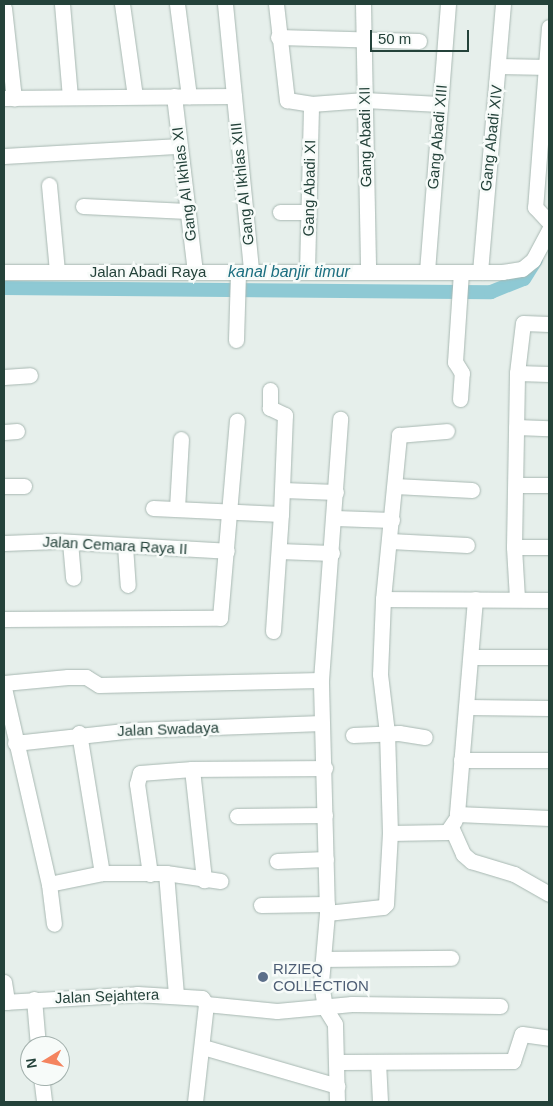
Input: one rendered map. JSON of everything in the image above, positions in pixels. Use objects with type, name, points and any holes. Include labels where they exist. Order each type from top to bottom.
[{"type":"street","points":[[62,4],[70,98]]},
{"type":"street","points":[[122,4],[135,96]]},
{"type":"street","points":[[177,4],[189,96]]},
{"type":"street","name":"Gang Al Ikhlas XIII","points":[[225,4],[234,69],[241,281],[236,340]]},
{"type":"street","points":[[276,4],[278,37],[287,100],[311,104],[365,100],[439,104]]},
{"type":"street","name":"Gang Abadi XII","points":[[363,4],[368,271]]},
{"type":"street","name":"Gang Abadi XIII","points":[[426,271],[448,4]]},
{"type":"street","name":"Gang Abadi XIV","points":[[480,272],[503,4]]},
{"type":"street","points":[[4,8],[9,98],[234,96]]},
{"type":"street","points":[[549,27],[548,67],[536,207],[549,222]]},
{"type":"street","points":[[278,37],[364,37],[419,40]]},
{"type":"street","points":[[498,66],[548,67]]},
{"type":"street","name":"Gang Al Ikhlas XI","points":[[174,96],[195,272]]},
{"type":"street","name":"Gang Abadi XI","points":[[307,271],[311,104]]},
{"type":"street","points":[[4,156],[180,146]]},
{"type":"street","points":[[49,185],[57,271]]},
{"type":"street","points":[[83,206],[187,211]]},
{"type":"street","points":[[280,212],[308,212]]},
{"type":"street","name":"Jalan Abadi Raya","points":[[4,272],[195,272],[241,281],[307,271],[426,271],[460,276],[480,272],[502,272],[522,269],[534,260],[549,230]]},
{"type":"street","points":[[460,276],[456,362],[462,373],[460,398]]},
{"type":"street","points":[[517,598],[514,547],[517,485],[516,427],[517,373],[522,323],[549,324]]},
{"type":"street","points":[[517,373],[549,374]]},
{"type":"street","points":[[4,377],[30,375]]},
{"type":"street","points":[[270,390],[270,408],[285,415],[283,490],[273,631]]},
{"type":"street","points":[[337,1102],[338,1062],[334,1024],[325,1008],[321,982],[326,959],[327,909],[325,768],[321,680],[335,518],[340,419]]},
{"type":"street","points":[[4,619],[217,619],[222,615],[237,421]]},
{"type":"street","points":[[516,427],[549,428]]},
{"type":"street","points":[[261,905],[327,909],[382,908],[386,904],[390,833],[387,733],[380,674],[383,598],[399,435],[447,431]]},
{"type":"street","points":[[177,508],[181,439]]},
{"type":"street","points":[[517,485],[549,485]]},
{"type":"street","points":[[4,486],[24,486]]},
{"type":"street","points":[[395,486],[472,490]]},
{"type":"street","points":[[283,490],[336,492]]},
{"type":"street","points":[[154,508],[281,514]]},
{"type":"street","points":[[335,518],[392,520]]},
{"type":"street","points":[[390,541],[467,545]]},
{"type":"street","points":[[70,542],[73,578]]},
{"type":"street","name":"Jalan Cemara Raya II","points":[[4,543],[70,542],[226,551]]},
{"type":"street","points":[[125,546],[128,585]]},
{"type":"street","points":[[514,547],[549,547]]},
{"type":"street","points":[[279,551],[332,552]]},
{"type":"street","points":[[383,598],[517,598],[549,600]]},
{"type":"street","points":[[475,599],[472,657],[457,814],[452,829],[463,854],[471,861],[514,874],[549,894]]},
{"type":"street","points":[[472,657],[549,657]]},
{"type":"street","points":[[4,683],[68,677],[86,677],[99,685],[321,680]]},
{"type":"street","points":[[4,688],[49,884],[54,924]]},
{"type":"street","points":[[467,707],[549,708]]},
{"type":"street","name":"Jalan Swadaya","points":[[15,742],[79,734],[322,724]]},
{"type":"street","points":[[353,735],[387,733],[426,737]]},
{"type":"street","points":[[79,734],[102,873]]},
{"type":"street","points":[[461,760],[549,760]]},
{"type":"street","points":[[150,874],[138,778],[145,772],[192,769],[325,768]]},
{"type":"street","points":[[192,769],[204,880]]},
{"type":"street","points":[[457,814],[549,818]]},
{"type":"street","points":[[237,816],[325,815]]},
{"type":"street","points":[[390,833],[440,833],[452,829]]},
{"type":"street","points":[[277,861],[326,859]]},
{"type":"street","points":[[49,884],[102,873],[166,873],[220,881]]},
{"type":"street","points":[[166,873],[176,994]]},
{"type":"street","points":[[326,959],[451,958]]},
{"type":"street","points":[[4,982],[5,1002]]},
{"type":"street","name":"Jalan Sejahtera","points":[[5,1002],[34,999],[176,994],[202,998],[206,1004],[276,1011],[370,1004],[500,1006]]},
{"type":"street","points":[[34,999],[37,1036]]},
{"type":"street","points":[[194,1102],[206,1004]]},
{"type":"street","points":[[338,1062],[513,1061],[522,1034],[549,1038]]},
{"type":"street","points":[[202,1046],[337,1086]]},
{"type":"street","points":[[378,1062],[380,1102]]},
{"type":"street","points":[[42,1086],[44,1102]]},
{"type":"waterway","name":"kanal banjir timur","points":[[4,288],[491,292],[524,279],[536,260]]},
{"type":"place","name":"RIZIEQ COLLECTION","points":[[263,977]]}]
